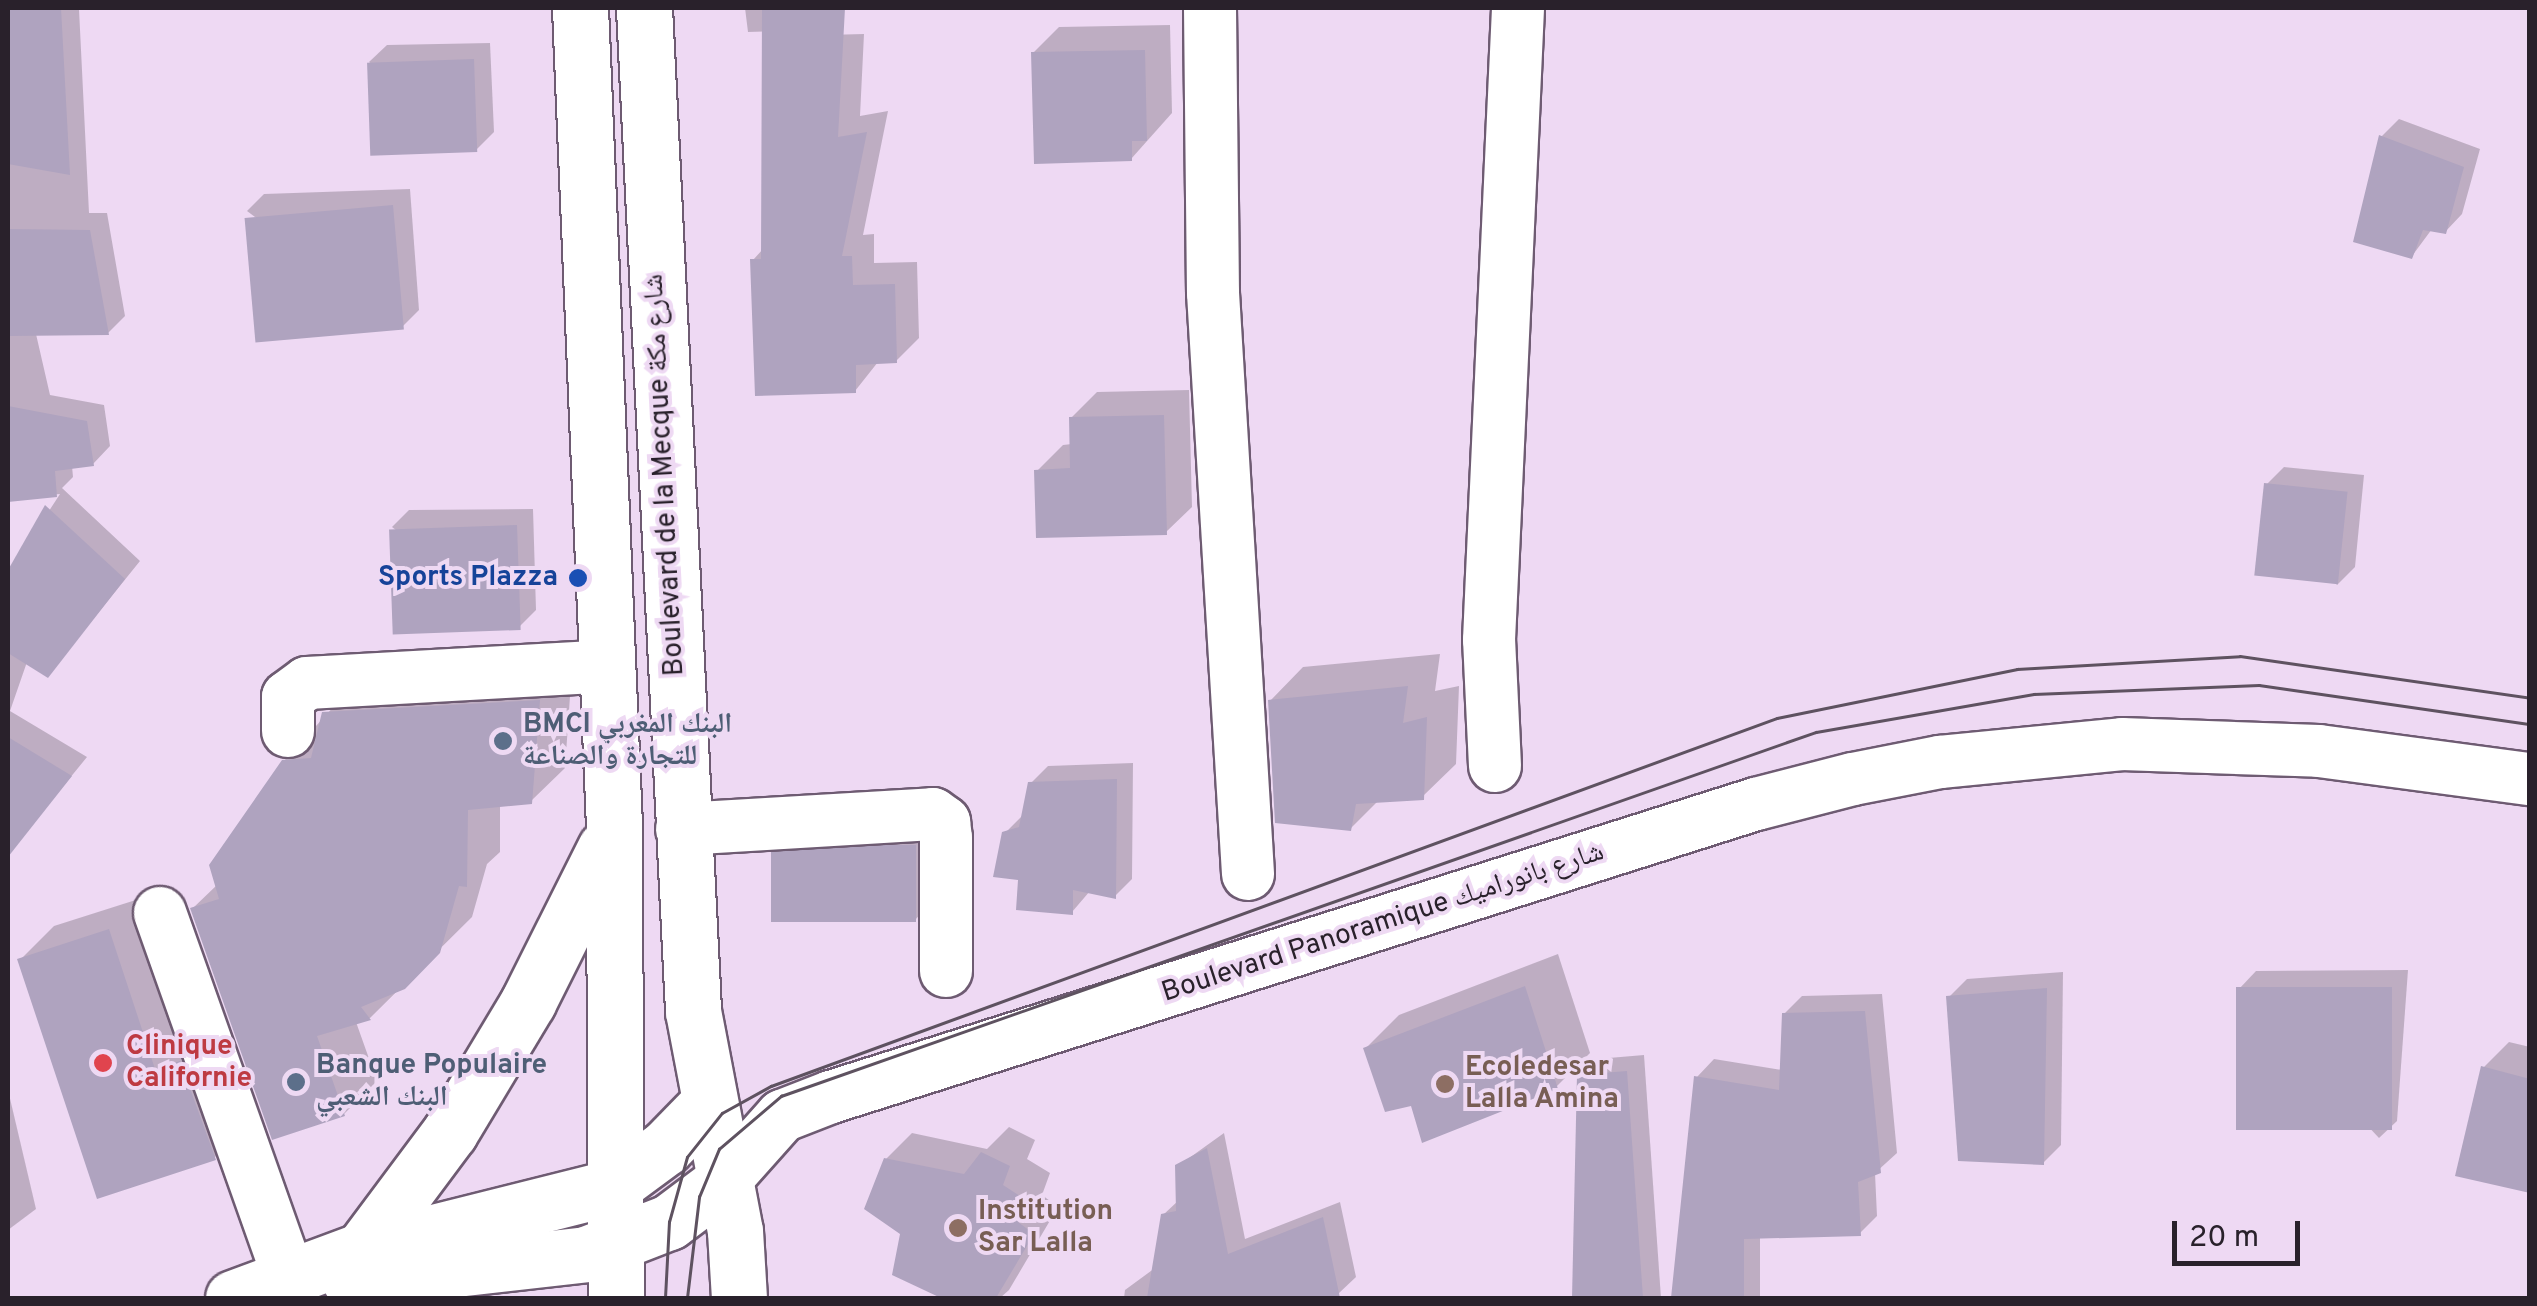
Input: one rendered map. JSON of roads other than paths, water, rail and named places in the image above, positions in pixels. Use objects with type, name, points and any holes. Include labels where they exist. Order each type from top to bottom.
[{"type":"main road","points":[[580,8],[614,827],[612,1187],[616,1298]]},
{"type":"main road","name":"Boulevard de la Mecque شارع مكة","points":[[644,8],[682,828],[706,1106],[725,1180],[739,1298]]},
{"type":"main road","points":[[386,1277],[404,1201],[470,1100],[568,927],[614,827]]},
{"type":"main road","name":"Boulevard Panoramique شارع بانوراميك","points":[[386,1277],[612,1187],[666,1147],[706,1106]]},
{"type":"main road","name":"Boulevard Panoramique شارع بانوراميك","points":[[233,1298],[290,1280],[386,1277],[616,1244],[669,1222],[725,1180]]},
{"type":"street","points":[[1210,8],[1213,293],[1248,874]]},
{"type":"street","points":[[1495,766],[1490,640],[1518,8]]},
{"type":"street","points":[[288,731],[288,697],[307,682],[608,666]]},
{"type":"street","name":"Boulevard Panoramique شارع بانوراميك","points":[[725,1180],[782,1116],[831,1096],[1738,810],[1853,780],[1958,760],[2122,744],[2318,752],[2530,779]]},
{"type":"street","points":[[682,828],[933,814],[944,822],[946,838],[946,971]]},
{"type":"street","points":[[160,913],[290,1280]]},
{"type":"tram line","points":[[665,1298],[669,1222],[687,1157],[722,1113],[771,1086],[1777,718],[2017,669],[2240,656],[2530,698]]},
{"type":"tram line","points":[[687,1298],[699,1197],[719,1149],[781,1096],[1816,732],[2034,694],[2259,685],[2530,724]]},
{"type":"place","name":"Sports Plazza","points":[[578,578]]},
{"type":"place","name":"BMCI البنك المغربي للتجارة والصناعة","points":[[503,741]]},
{"type":"place","name":"Clinique Californie","points":[[103,1063]]},
{"type":"place","name":"Banque Populaire البنك الشعبي","points":[[296,1082]]},
{"type":"place","name":"Ecoledesar Lalla Amina","points":[[1445,1084]]},
{"type":"place","name":"Institution Sar Lalla","points":[[958,1228]]}]
